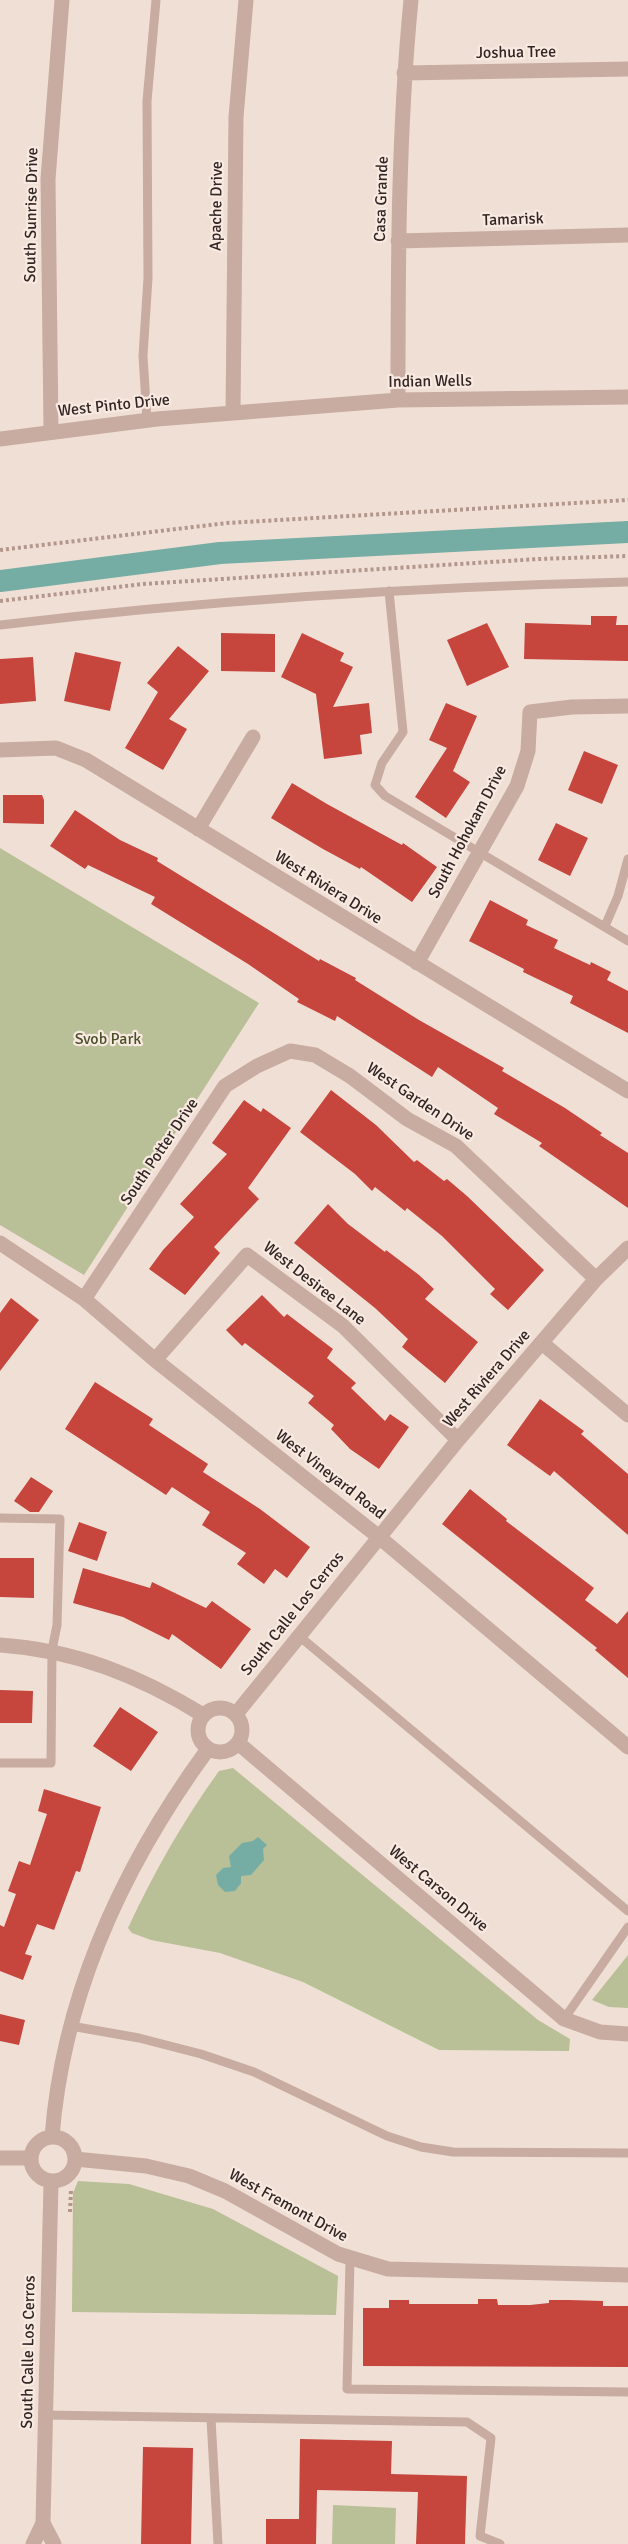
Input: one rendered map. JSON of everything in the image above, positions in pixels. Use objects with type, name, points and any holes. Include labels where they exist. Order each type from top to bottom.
[{"type":"street","name":"South Sunrise Drive","points":[[51,431],[48,179],[62,0]]},
{"type":"street","name":"Apache Drive","points":[[233,412],[236,117],[246,0]]},
{"type":"street","name":"Casa Grande","points":[[398,400],[398,242],[404,73],[411,0]]},
{"type":"street","name":"Joshua Tree","points":[[404,73],[628,69]]},
{"type":"street","name":"Tamarisk","points":[[398,242],[628,235]]},
{"type":"street","name":"Indian Wells","points":[[233,412],[398,400],[628,397]]},
{"type":"street","name":"West Pinto Drive","points":[[0,439],[51,431],[233,412]]},
{"type":"street","name":"South Hohokam Drive","points":[[417,963],[517,786],[528,751],[530,712],[572,706],[628,706]]},
{"type":"street","points":[[198,829],[253,737]]},
{"type":"street","name":"West Riviera Drive","points":[[0,750],[56,748],[86,760],[628,1092]]},
{"type":"street","name":"West Garden Drive","points":[[290,1051],[315,1055],[350,1076],[406,1119],[456,1146],[596,1279]]},
{"type":"street","name":"South Potter Drive","points":[[84,1299],[225,1086],[257,1066],[290,1051]]},
{"type":"street","name":"West Vineyard Road","points":[[0,1243],[84,1299],[155,1360],[379,1537],[628,1747]]},
{"type":"street","name":"West Riviera Drive","points":[[379,1537],[458,1440],[596,1279],[628,1248]]},
{"type":"street","name":"West Desiree Lane","points":[[155,1360],[247,1255],[343,1326],[458,1440]]},
{"type":"street","points":[[542,1343],[628,1415]]},
{"type":"street","name":"South Calle Los Cerros","points":[[236,1714],[379,1537]]},
{"type":"street","points":[[0,1645],[52,1650],[126,1674],[203,1715]]},
{"type":"street","points":[[219,1708],[236,1714],[242,1728],[238,1743],[224,1752],[208,1749],[202,1743],[197,1729],[203,1715],[219,1708]]},
{"type":"street","name":"West Carson Drive","points":[[238,1743],[564,2019],[600,2032],[628,2034]]},
{"type":"street","points":[[52,2137],[71,2026],[97,1942],[134,1863],[151,1833],[208,1749]]},
{"type":"street","points":[[52,2137],[68,2143],[75,2159],[75,2165],[68,2176],[51,2182],[38,2176],[31,2165],[30,2158],[40,2141],[52,2137]]},
{"type":"street","points":[[0,2158],[30,2158]]},
{"type":"street","name":"West Fremont Drive","points":[[75,2159],[146,2166],[189,2176],[225,2191],[350,2259],[402,2271],[628,2275]]},
{"type":"street","name":"South Calle Los Cerros","points":[[33,2544],[43,2523],[51,2182]]},
{"type":"street","name":"South Calle Los Cerros","points":[[43,2523],[54,2544]]},
{"type":"lane","points":[[147,420],[143,356],[148,278],[147,101],[156,0]]},
{"type":"lane","points":[[0,625],[301,596],[628,582]]},
{"type":"lane","points":[[389,591],[404,732],[382,763],[375,785],[385,796],[628,941]]},
{"type":"lane","points":[[604,926],[618,896],[628,859]]},
{"type":"lane","points":[[0,1518],[60,1519],[57,1625],[52,1650],[51,1763],[0,1763]]},
{"type":"lane","points":[[299,1636],[628,1911]]},
{"type":"lane","points":[[564,2019],[628,1927]]},
{"type":"lane","points":[[71,2026],[139,2038],[201,2054],[254,2072],[387,2136],[420,2147],[453,2152],[628,2153]]},
{"type":"lane","points":[[350,2259],[347,2389],[628,2392]]},
{"type":"lane","points":[[45,2415],[467,2422],[491,2438],[480,2536],[500,2544]]},
{"type":"lane","points":[[211,2419],[218,2544]]},
{"type":"path","points":[[0,550],[228,524],[628,500]]},
{"type":"path","points":[[0,601],[143,584],[538,559],[628,556]]},
{"type":"path","points":[[70,2213],[71,2190]]},
{"type":"green space","name":"Svob Park","points":[[0,848],[259,1003],[84,1275],[0,1225]]},
{"type":"green space","points":[[233,1768],[538,2020],[570,2039],[569,2051],[439,2050],[303,1982],[220,1953],[151,1940],[132,1933],[128,1928],[181,1828],[219,1771]]},
{"type":"green space","points":[[628,1955],[628,2008],[609,2007],[592,2000]]},
{"type":"green space","points":[[78,2181],[129,2184],[213,2209],[338,2276],[336,2315],[72,2312],[73,2193]]},
{"type":"green space","points":[[333,2505],[396,2508],[395,2544],[332,2544]]},
{"type":"water","points":[[258,1837],[267,1845],[263,1849],[264,1860],[251,1875],[241,1876],[241,1883],[235,1891],[225,1892],[218,1885],[216,1875],[223,1868],[231,1867],[229,1856],[242,1843],[253,1841]]},
{"type":"building","points":[[591,616],[617,616],[616,625],[628,625],[628,661],[524,659],[525,623],[591,625]]},
{"type":"building","points":[[487,623],[509,667],[467,686],[447,640]]},
{"type":"building","points":[[221,633],[275,634],[275,672],[221,671]]},
{"type":"building","points":[[302,633],[344,653],[340,661],[353,667],[333,707],[369,703],[372,733],[360,735],[362,754],[324,759],[316,694],[281,677]]},
{"type":"building","points":[[178,646],[209,671],[169,719],[187,729],[163,770],[125,748],[158,692],[147,683]]},
{"type":"building","points":[[75,652],[121,662],[110,711],[64,701]]},
{"type":"building","points":[[33,657],[36,701],[0,704],[0,659]]},
{"type":"building","points":[[446,703],[477,716],[453,771],[470,782],[446,818],[415,797],[447,748],[429,740]]},
{"type":"building","points":[[584,751],[618,765],[602,804],[568,790]]},
{"type":"building","points":[[292,783],[402,845],[403,843],[437,867],[412,902],[361,867],[360,869],[323,849],[271,818]]},
{"type":"building","points":[[3,795],[42,795],[44,824],[3,823]]},
{"type":"building","points":[[75,810],[120,840],[158,858],[157,861],[319,961],[320,959],[356,978],[355,980],[419,1020],[504,1068],[502,1071],[602,1133],[600,1135],[628,1153],[628,1208],[539,1146],[542,1143],[494,1114],[498,1108],[438,1067],[432,1077],[337,1016],[335,1021],[297,1002],[299,999],[248,964],[151,904],[155,897],[88,865],[85,869],[50,846]]},
{"type":"building","points":[[556,823],[588,838],[570,876],[538,860]]},
{"type":"building","points":[[490,900],[528,920],[526,925],[558,940],[554,948],[611,972],[607,980],[628,991],[628,1033],[570,1003],[573,996],[523,972],[524,969],[469,941]]},
{"type":"building","points":[[331,1090],[376,1125],[414,1162],[417,1160],[444,1181],[447,1179],[544,1270],[508,1310],[490,1294],[495,1289],[442,1236],[407,1208],[405,1211],[375,1187],[372,1191],[355,1174],[300,1132]]},
{"type":"building","points":[[244,1100],[261,1112],[263,1108],[291,1128],[248,1188],[259,1199],[214,1247],[220,1253],[185,1295],[149,1269],[163,1250],[194,1217],[180,1204],[227,1154],[212,1143]]},
{"type":"building","points":[[328,1204],[348,1224],[419,1275],[434,1289],[425,1299],[478,1342],[445,1383],[402,1347],[408,1339],[375,1308],[294,1243]]},
{"type":"building","points":[[262,1295],[284,1317],[287,1314],[333,1349],[327,1358],[356,1383],[351,1388],[385,1421],[390,1414],[409,1427],[379,1469],[350,1449],[331,1429],[334,1425],[308,1403],[314,1396],[245,1343],[242,1346],[226,1330]]},
{"type":"building","points":[[11,1298],[39,1320],[0,1371],[0,1313]]},
{"type":"building","points":[[95,1382],[153,1419],[149,1425],[208,1464],[203,1472],[260,1509],[310,1547],[287,1578],[275,1569],[264,1584],[237,1564],[246,1553],[202,1525],[210,1512],[172,1487],[166,1495],[65,1429]]},
{"type":"building","points":[[540,1399],[584,1431],[581,1434],[628,1474],[628,1535],[554,1471],[550,1476],[507,1445]]},
{"type":"building","points":[[31,1477],[53,1491],[39,1512],[30,1512],[14,1501]]},
{"type":"building","points":[[470,1489],[507,1519],[506,1521],[594,1588],[585,1600],[617,1624],[628,1611],[628,1678],[595,1650],[597,1648],[442,1524]]},
{"type":"building","points":[[79,1522],[107,1532],[97,1561],[68,1551]]},
{"type":"building","points":[[0,1558],[34,1558],[34,1598],[0,1597]]},
{"type":"building","points":[[83,1568],[150,1588],[152,1582],[206,1608],[212,1601],[251,1629],[221,1669],[172,1634],[169,1640],[123,1617],[73,1603]]},
{"type":"building","points":[[0,1690],[33,1691],[32,1723],[0,1723]]},
{"type":"building","points":[[120,1707],[158,1732],[131,1771],[93,1746]]},
{"type":"building","points":[[44,1789],[101,1807],[80,1872],[76,1871],[54,1930],[37,1924],[25,1954],[32,1956],[23,1980],[0,1971],[0,1925],[4,1927],[16,1894],[8,1891],[19,1861],[30,1865],[47,1814],[38,1811]]},
{"type":"building","points":[[0,2014],[25,2020],[19,2045],[0,2041]]},
{"type":"building","points":[[478,2299],[497,2299],[498,2305],[530,2305],[549,2303],[549,2300],[569,2300],[603,2301],[603,2306],[628,2306],[628,2367],[363,2366],[363,2308],[389,2308],[389,2300],[409,2300],[409,2304],[478,2304]]},
{"type":"building","points":[[300,2439],[392,2441],[391,2474],[467,2476],[465,2544],[416,2544],[418,2492],[317,2490],[316,2544],[266,2544],[266,2519],[299,2519]]},
{"type":"building","points":[[143,2447],[193,2448],[191,2544],[141,2544]]},
{"type":"waterway","points":[[0,581],[220,553],[628,532]]}]
